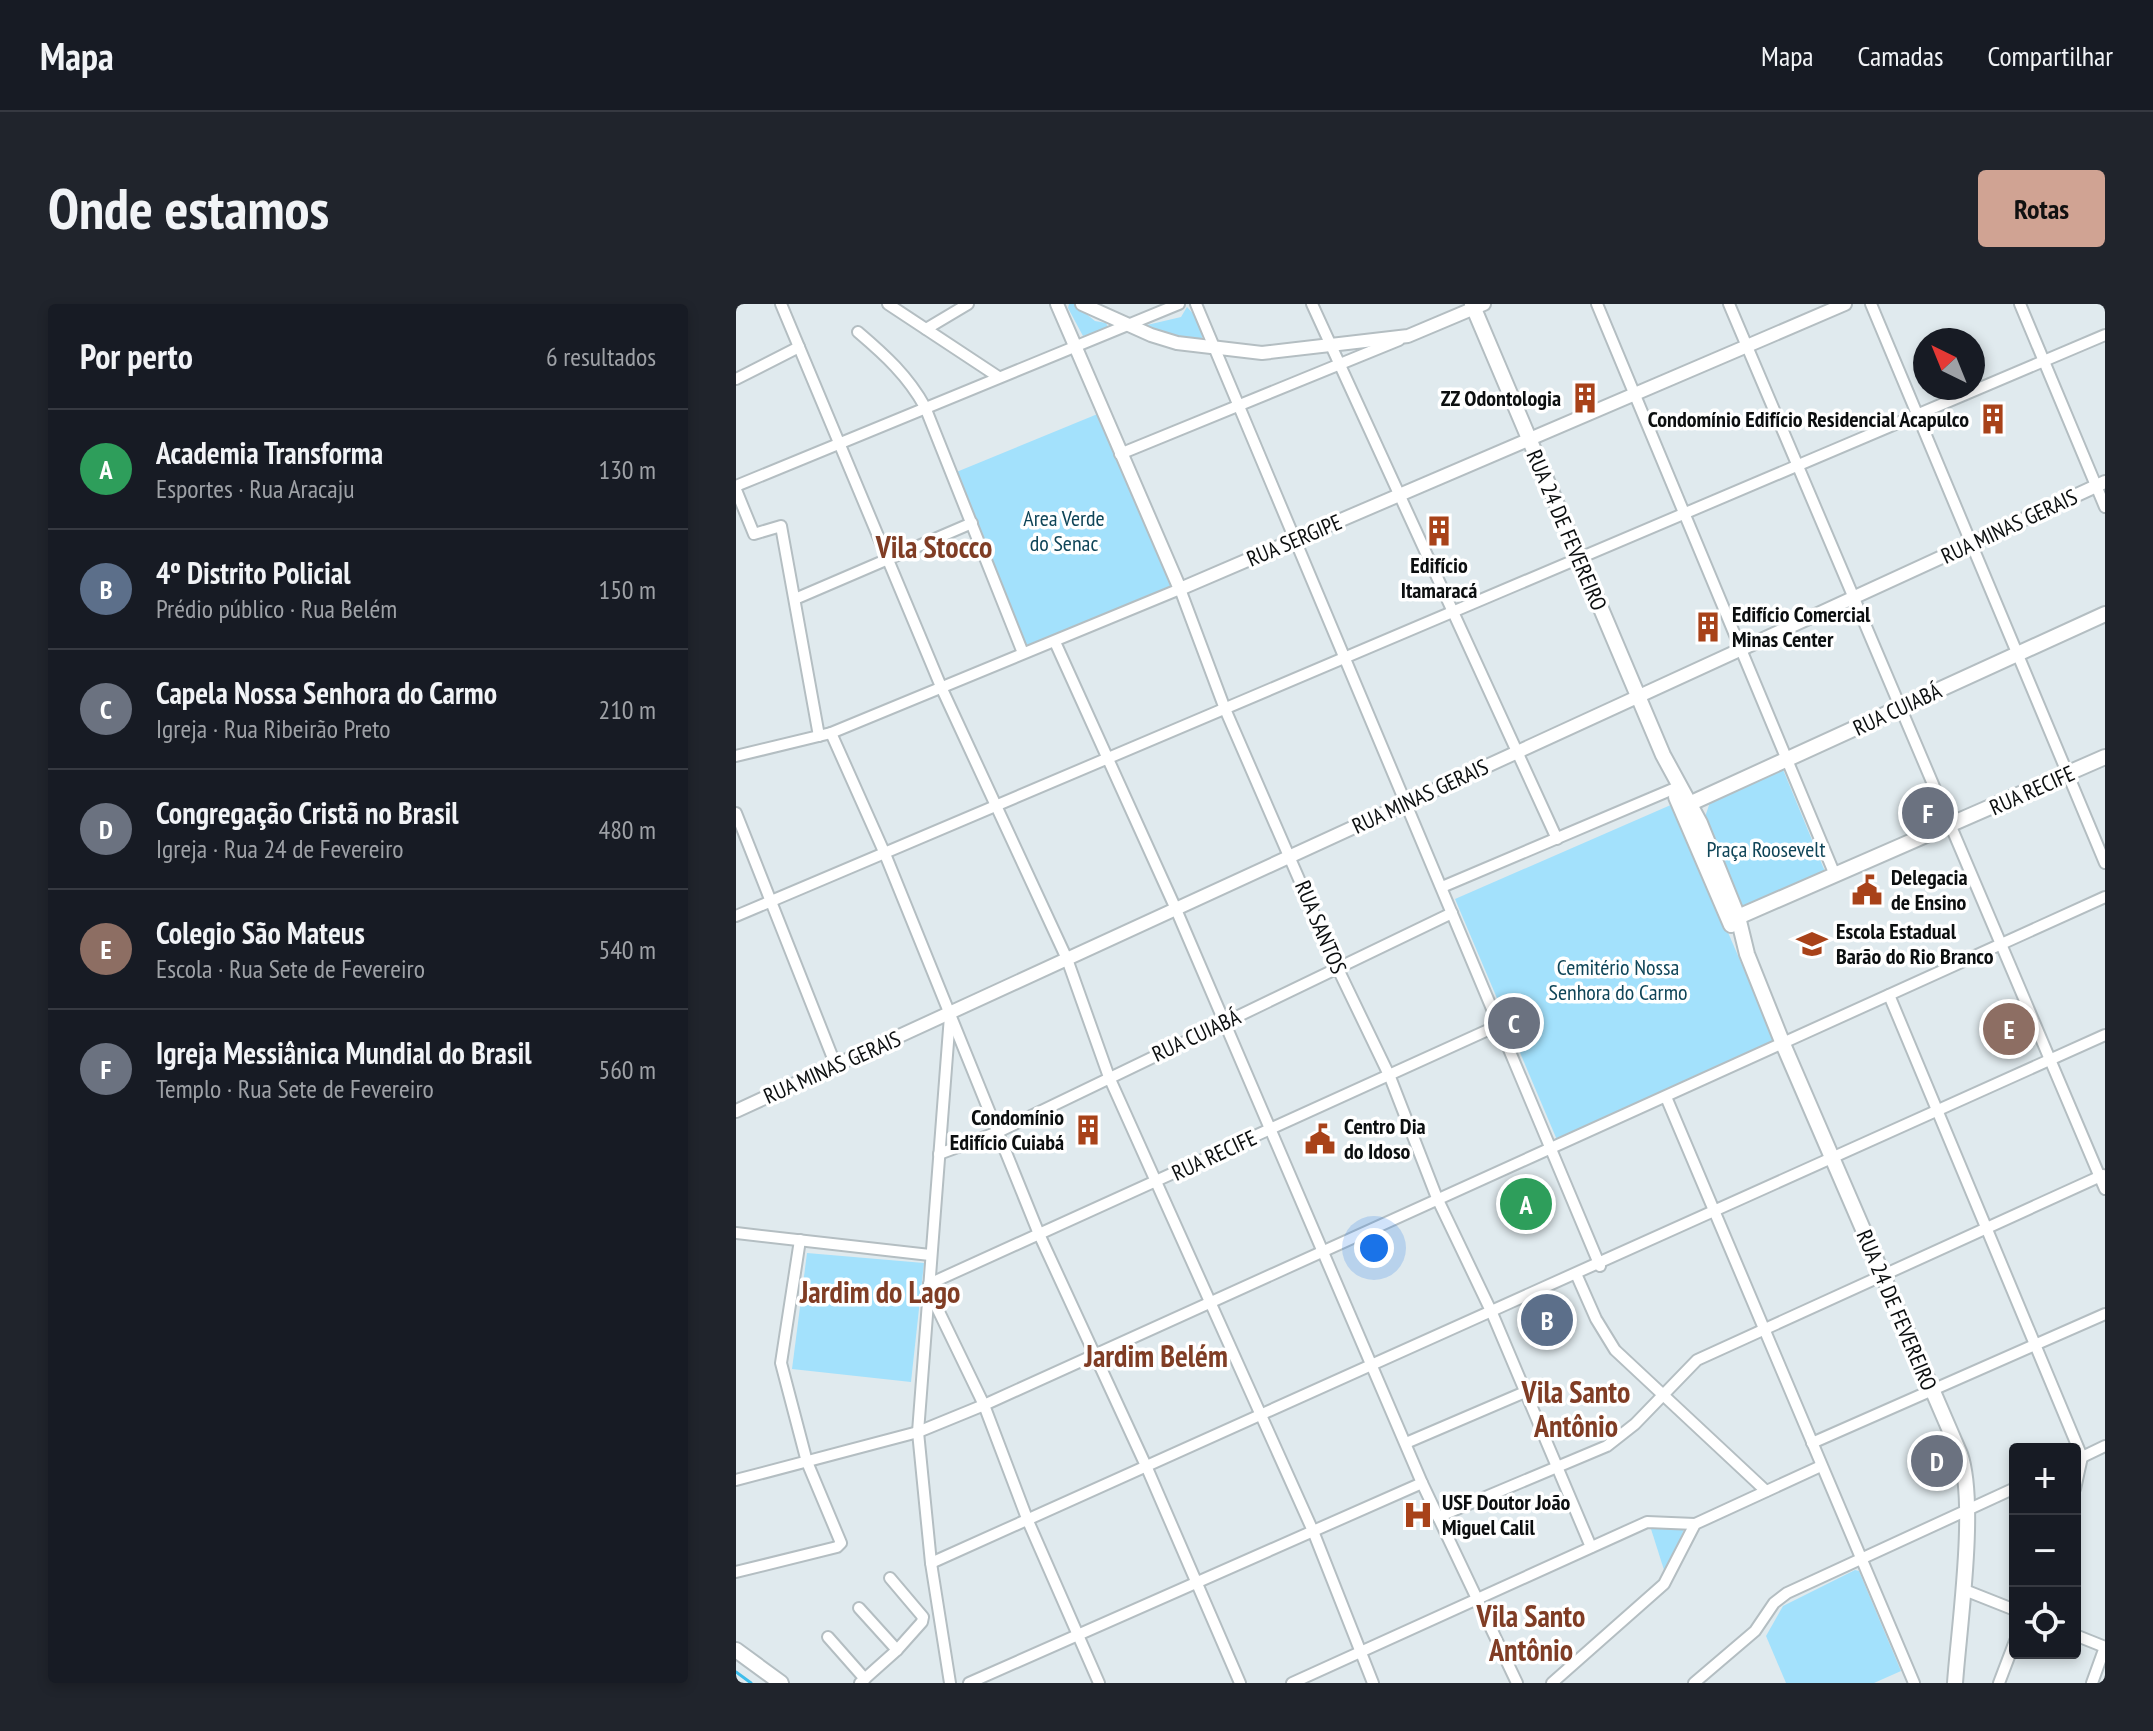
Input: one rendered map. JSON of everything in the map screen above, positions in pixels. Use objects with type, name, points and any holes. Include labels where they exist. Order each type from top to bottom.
[{"type":"main road","name":"RUA 24 DE FEVEREIRO","points":[[1477,305],[1528,440],[1637,696],[1682,796],[1700,823],[1738,917],[1747,954]]},
{"type":"main road","name":"RUA CUIABÁ","points":[[1682,796],[1706,795],[2105,614]]},
{"type":"main road","name":"RUA RECIFE","points":[[1738,917],[2105,757]]},
{"type":"main road","points":[[1695,842],[1706,795]]},
{"type":"main road","name":"RUA 24 DE FEVEREIRO","points":[[1682,796],[1706,871],[1747,954],[1964,1465],[1966,1511],[1955,1683]]},
{"type":"main road","points":[[1706,871],[1728,911],[1738,917]]},
{"type":"main road","points":[[736,1650],[781,1683]]},
{"type":"street","points":[[781,304],[942,689],[1067,959],[1109,1077],[1313,1531],[1373,1683]]},
{"type":"street","points":[[888,304],[997,376]]},
{"type":"street","points":[[926,329],[968,304]]},
{"type":"street","points":[[1082,304],[1125,325],[1177,343],[1262,353],[1408,336]]},
{"type":"street","points":[[1179,304],[997,376],[736,488],[754,534],[781,526],[825,735],[885,854],[1039,1234],[1147,1468],[1240,1683]]},
{"type":"street","points":[[1196,304],[1600,1266]]},
{"type":"street","points":[[1312,304],[1456,611],[1557,839]]},
{"type":"street","points":[[1597,304],[1835,875]]},
{"type":"street","points":[[1729,304],[2048,1061],[2102,1176],[2105,1189]]},
{"type":"street","name":"RUA SERGIPE","points":[[736,756],[825,735],[942,689],[1845,304]]},
{"type":"street","points":[[1871,304],[2105,863]]},
{"type":"street","points":[[2020,304],[2101,484],[2105,507]]},
{"type":"street","points":[[1120,454],[1342,364],[1477,305]]},
{"type":"street","name":"RUA SANTOS","points":[[1059,306],[1180,589],[1225,709],[1338,969],[1390,1077],[1437,1198],[1492,1313],[1591,1547]]},
{"type":"street","points":[[858,332],[891,359],[913,385],[925,407],[1023,653]]},
{"type":"street","points":[[736,916],[2105,335]]},
{"type":"street","points":[[736,379],[799,347]]},
{"type":"street","name":"RUA MINAS GERAIS","points":[[736,1111],[2101,484]]},
{"type":"street","points":[[795,599],[972,523]]},
{"type":"street","points":[[1055,642],[1110,759],[1272,1128],[1422,1483],[1517,1683]]},
{"type":"street","name":"RUA CUIABÁ","points":[[1442,887],[1557,839],[1682,796]]},
{"type":"street","points":[[736,813],[836,1066]]},
{"type":"street","points":[[736,1480],[918,1432],[984,1405],[2105,897]]},
{"type":"street","name":"RUA CUIABÁ","points":[[939,1154],[998,1132],[1452,913]]},
{"type":"street","points":[[1889,995],[2072,1443]]},
{"type":"street","points":[[950,1683],[931,1563],[918,1432],[951,1013]]},
{"type":"street","name":"RUA RECIFE","points":[[929,1286],[1499,1025]]},
{"type":"street","points":[[931,1563],[1600,1266],[2105,1035]]},
{"type":"street","points":[[1666,1097],[1914,1683]]},
{"type":"street","points":[[1438,1517],[1607,1446],[1635,1424],[1697,1360],[1763,1327],[2102,1176]]},
{"type":"street","points":[[736,1233],[930,1255]]},
{"type":"street","points":[[736,1572],[837,1547],[841,1543],[807,1462],[781,1363],[800,1240]]},
{"type":"street","points":[[1577,1276],[1596,1319],[1615,1350],[1766,1491]]},
{"type":"street","points":[[929,1286],[984,1405],[1028,1521],[1099,1683]]},
{"type":"street","points":[[1812,1443],[2105,1314]]},
{"type":"street","points":[[1406,1443],[1525,1392]]},
{"type":"street","points":[[2081,1458],[2104,1448]]},
{"type":"street","points":[[1292,1683],[1647,1522],[1695,1524],[1821,1466]]},
{"type":"street","points":[[969,1683],[1422,1483]]},
{"type":"street","points":[[1694,1683],[1755,1631],[1774,1603],[1787,1593],[2009,1491]]},
{"type":"street","points":[[1552,1683],[1664,1584],[1695,1524]]},
{"type":"street","points":[[828,1637],[863,1681],[897,1650],[919,1628],[923,1617],[890,1578]]},
{"type":"street","points":[[1962,1589],[2009,1608]]},
{"type":"street","points":[[859,1608],[897,1650]]},
{"type":"street","points":[[2081,1637],[2105,1647],[2092,1683]]},
{"type":"street","points":[[1999,1683],[2009,1657]]},
{"type":"green space","points":[[1069,304],[1074,304],[1095,321],[1106,323],[1109,329],[1083,336],[1068,308]]},
{"type":"green space","points":[[1187,307],[1198,319],[1203,341],[1158,333],[1147,325],[1181,317]]},
{"type":"green space","name":"Area Verde do Senac","points":[[1100,413],[1173,588],[1026,646],[954,473]]},
{"type":"green space","name":"Praça Roosevelt","points":[[1782,767],[1826,874],[1742,911],[1705,817],[1712,796]]},
{"type":"green space","name":"Cemitério Nossa Senhora do Carmo","points":[[1673,804],[1775,1042],[1557,1140],[1455,899]]},
{"type":"green space","points":[[807,1253],[924,1263],[911,1382],[792,1369]]},
{"type":"green space","points":[[1651,1529],[1684,1529],[1668,1571],[1664,1570]]},
{"type":"green space","points":[[1855,1570],[1859,1571],[1901,1671],[1874,1683],[1786,1683],[1766,1636],[1783,1606]]},
{"type":"waterway","points":[[736,1672],[751,1683]]},
{"type":"place","name":"ZZ Odontologia","points":[[1585,398]]},
{"type":"place","name":"Condomínio Edifício Residencial Acapulco","points":[[1993,419]]},
{"type":"place","name":"Edifício Itamaracá","points":[[1439,531]]},
{"type":"place","name":"Edifício Comercial Minas Center","points":[[1708,627]]},
{"type":"place","name":"Igreja Messiânica Mundial do Brasil","points":[[1928,813]]},
{"type":"place","name":"Delegacia de Ensino","points":[[1867,890]]},
{"type":"place","name":"Escola Estadual Barão do Rio Branco","points":[[1812,944]]},
{"type":"place","name":"Capela Nossa Senhora do Carmo","points":[[1514,1023]]},
{"type":"place","name":"Colegio São Mateus","points":[[2009,1029]]},
{"type":"place","name":"Condomínio Edifício Cuiabá","points":[[1088,1130]]},
{"type":"place","name":"Centro Dia do Idoso","points":[[1320,1139]]},
{"type":"place","name":"Academia Transforma","points":[[1526,1204]]},
{"type":"place","name":"4º Distrito Policial","points":[[1547,1320]]},
{"type":"place","name":"Congregação Cristã no Brasil","points":[[1937,1461]]},
{"type":"place","name":"USF Doutor João Miguel Calil","points":[[1418,1515]]},
{"type":"district","name":"Vila Stocco","points":[[934,546]]},
{"type":"district","name":"Jardim do Lago","points":[[880,1291]]},
{"type":"district","name":"Jardim Belém","points":[[1156,1355]]},
{"type":"district","name":"Vila Santo Antônio","points":[[1576,1408]]},
{"type":"district","name":"Vila Santo Antônio","points":[[1531,1632]]}]
